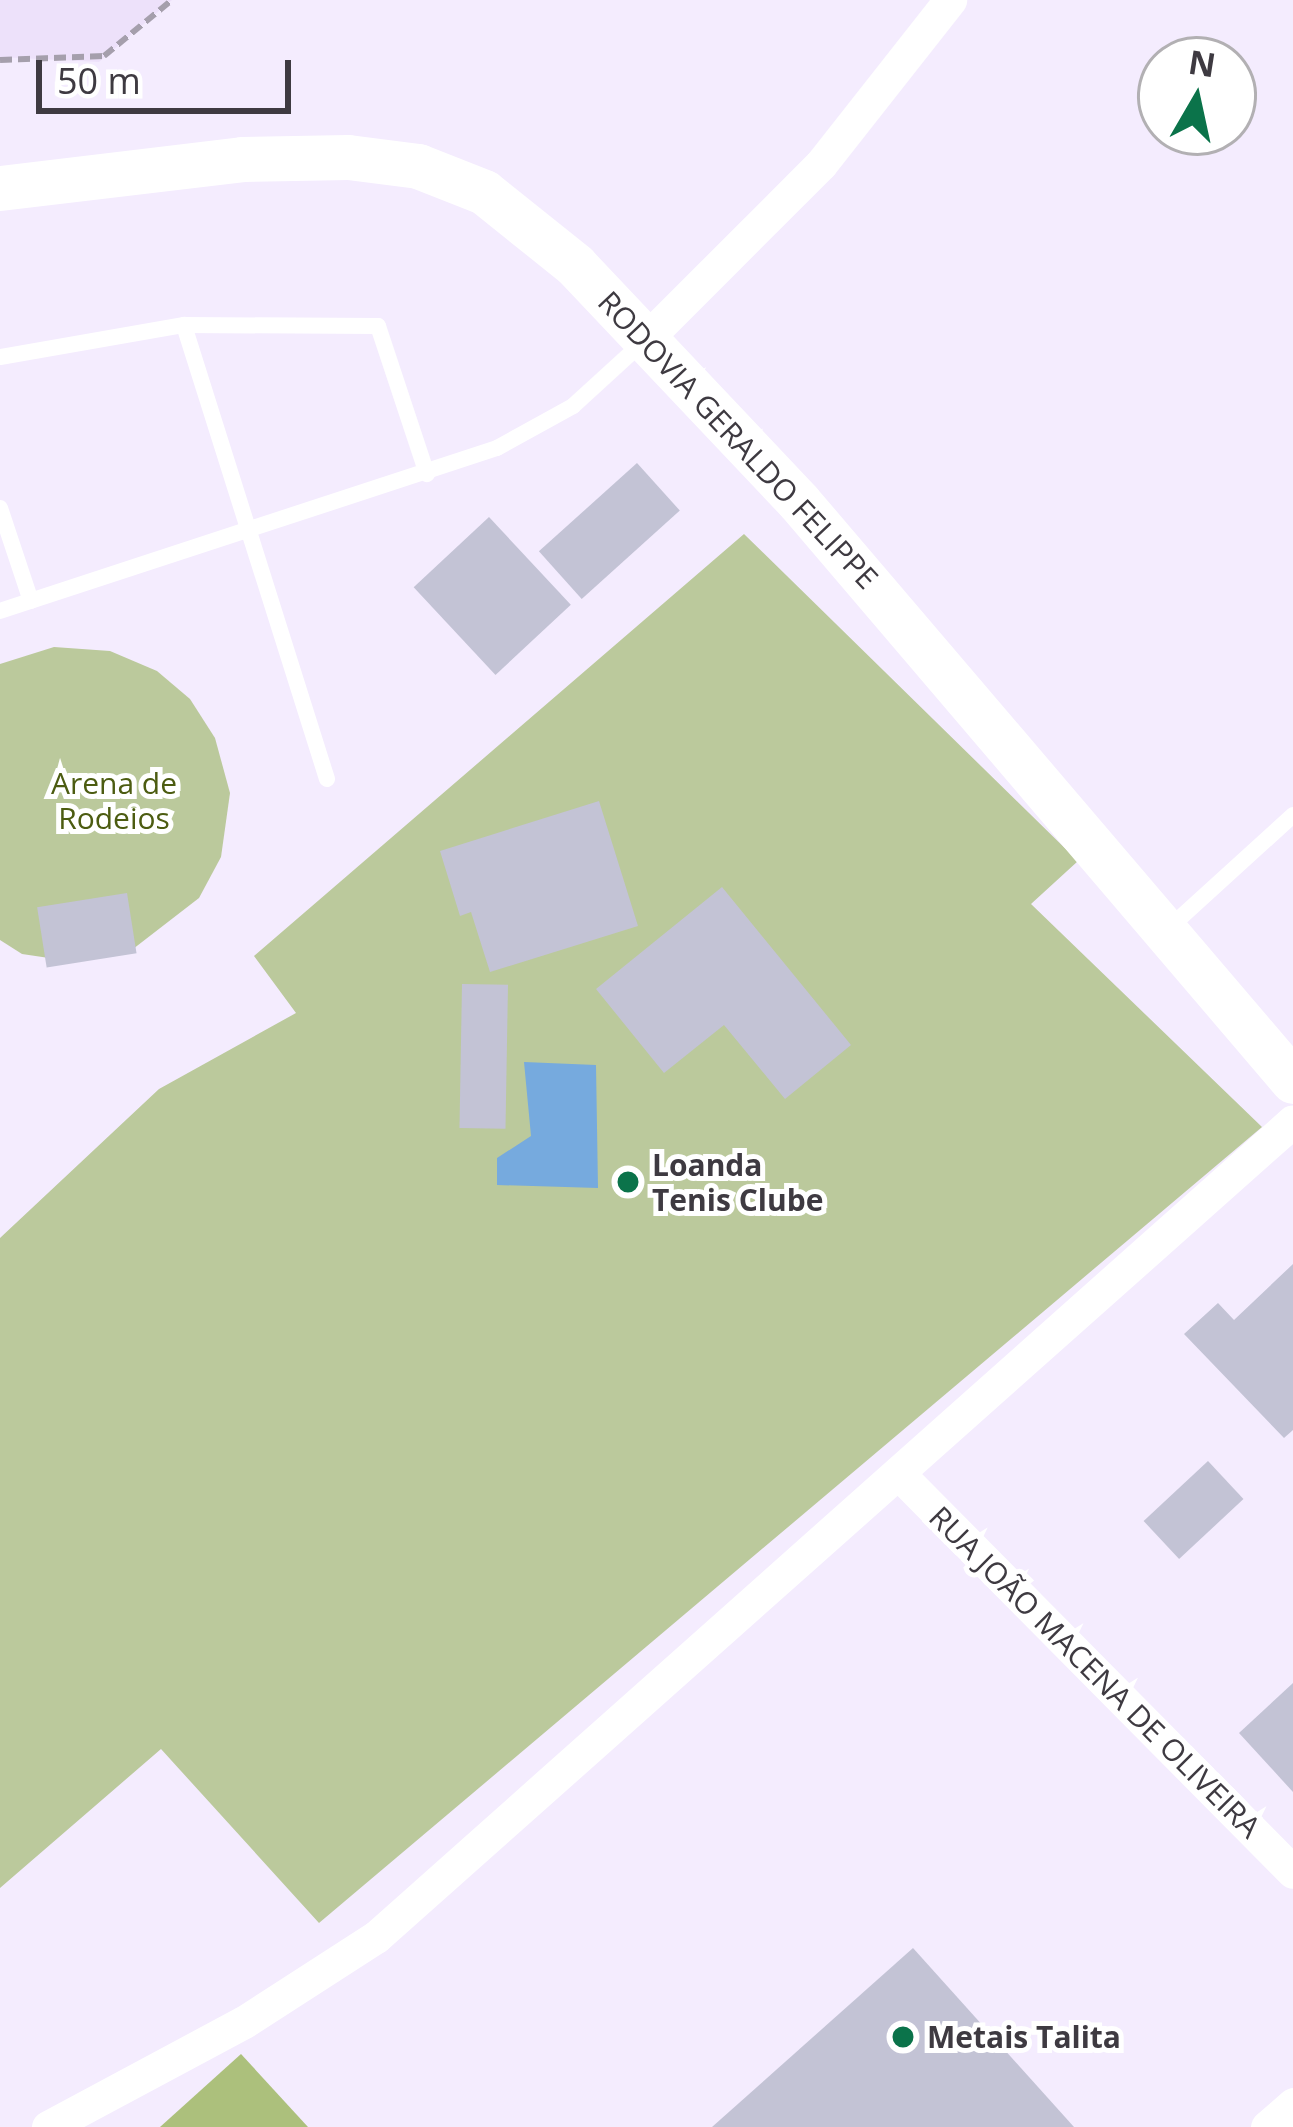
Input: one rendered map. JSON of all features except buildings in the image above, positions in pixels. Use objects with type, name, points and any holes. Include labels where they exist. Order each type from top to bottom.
[{"type":"main road","name":"RODOVIA GERALDO FELIPPE","points":[[0,188],[242,159],[348,157],[418,166],[484,192],[575,265],[648,337],[1169,929],[1293,1081]]},
{"type":"street","points":[[648,337],[821,164],[950,0]]},
{"type":"street","points":[[48,2127],[244,2022],[376,1937],[1293,1121]]},
{"type":"street","name":"RUA JOÃO MACENA DE OLIVEIRA","points":[[898,1473],[1293,1872]]},
{"type":"street","points":[[1267,2127],[1293,2104]]},
{"type":"lane","points":[[0,357],[184,325],[378,326],[427,474]]},
{"type":"lane","points":[[184,325],[254,533],[327,779]]},
{"type":"lane","points":[[0,611],[427,474],[549,423],[648,337]]},
{"type":"lane","points":[[0,508],[31,601]]},
{"type":"lane","points":[[1169,929],[1293,814]]},
{"type":"path","points":[[0,60],[104,56],[172,0]]},
{"type":"shaded area","points":[[0,0],[172,0],[99,62],[0,57]]},
{"type":"green space","name":"Loanda Tenis Clube","points":[[744,534],[1078,861],[1031,904],[1262,1127],[319,1923],[161,1749],[0,1888],[0,1238],[159,1089],[296,1013],[254,956]]},
{"type":"green space","name":"Arena de Rodeios","points":[[54,647],[110,651],[157,671],[190,699],[215,738],[230,793],[221,857],[199,898],[133,949],[76,962],[22,954],[0,940],[0,664]]},
{"type":"green space","points":[[241,2054],[308,2127],[160,2127]]},
{"type":"water","points":[[524,1062],[596,1065],[598,1188],[497,1185],[497,1158],[531,1136]]},
{"type":"place","name":"Loanda Tenis Clube","points":[[628,1182]]},
{"type":"place","name":"Metais Talita","points":[[903,2037]]}]
